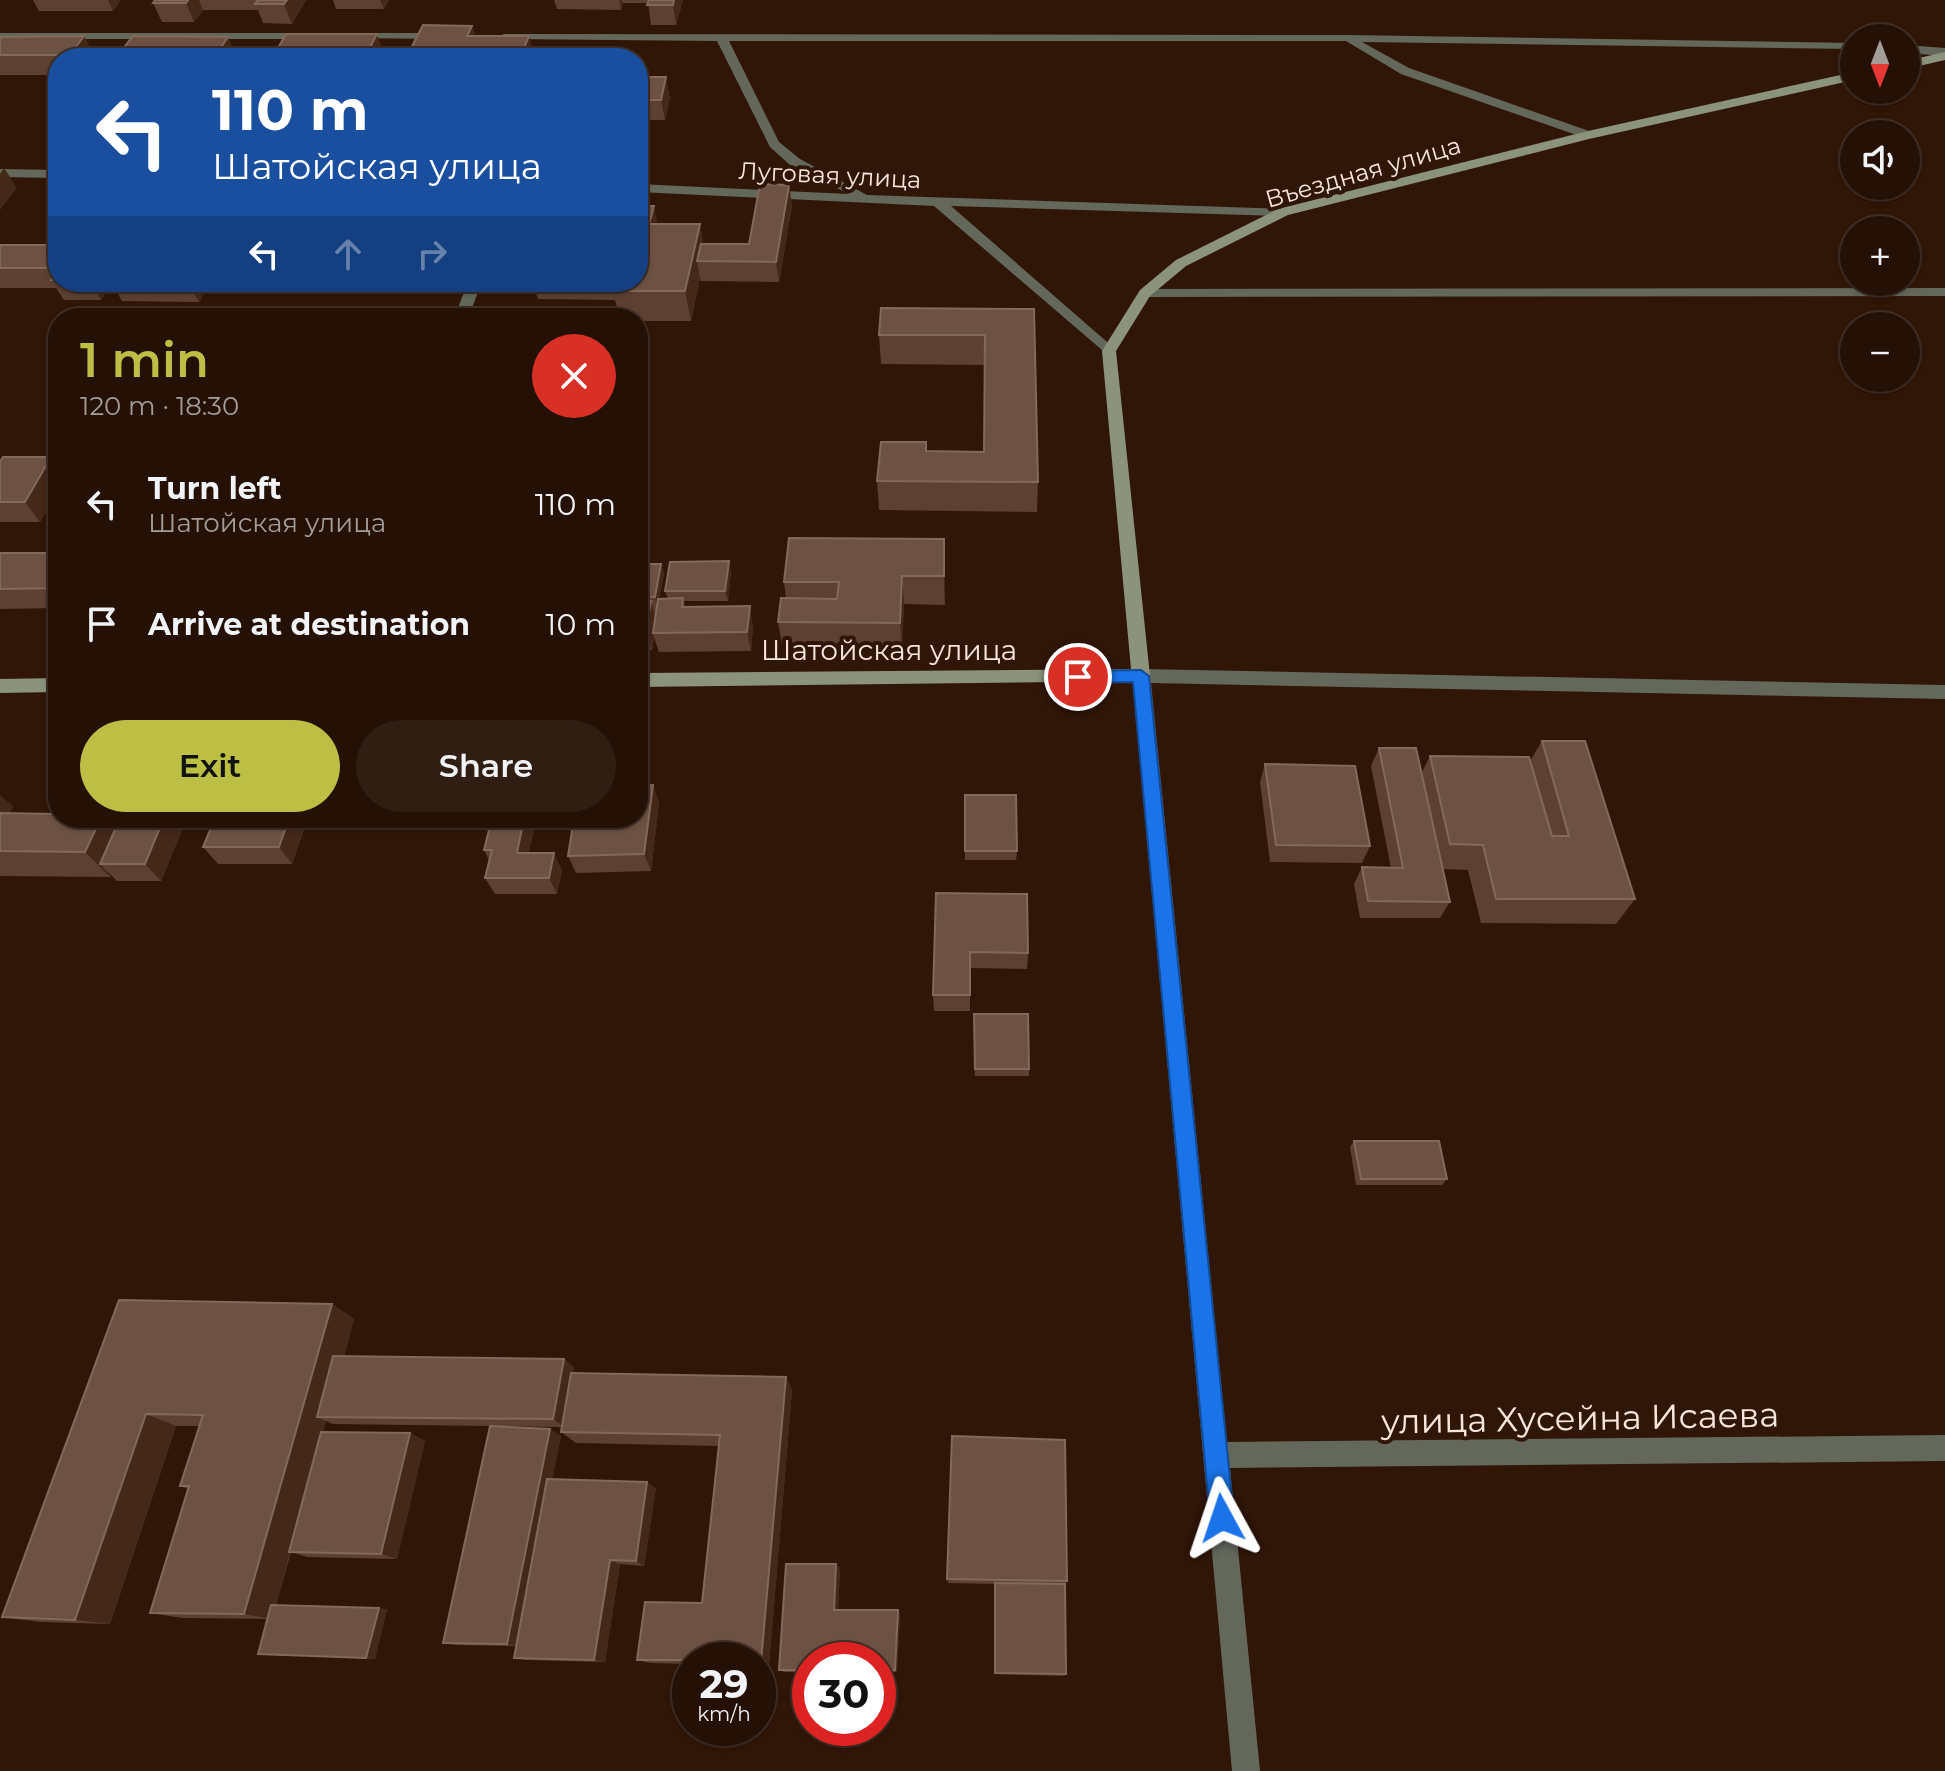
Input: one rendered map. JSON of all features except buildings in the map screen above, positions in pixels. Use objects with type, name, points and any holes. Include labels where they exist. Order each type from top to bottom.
[{"type":"street","points":[[0,36],[329,36]]},
{"type":"street","points":[[345,36],[454,36]]},
{"type":"street","points":[[486,36],[1347,38],[1840,46]]},
{"type":"street","points":[[721,37],[774,144],[795,162],[868,199]]},
{"type":"street","points":[[1347,38],[1405,71],[1588,135]]},
{"type":"street","points":[[1920,51],[1945,54]]},
{"type":"street","points":[[1920,61],[1945,54]]},
{"type":"street","name":"Въездная улица","points":[[1109,351],[1145,293],[1181,263],[1283,212],[1588,135],[1840,79]]},
{"type":"street","points":[[0,173],[48,174]]},
{"type":"street","name":"Луговая улица","points":[[648,188],[938,202],[1109,351]]},
{"type":"street","points":[[938,202],[1283,212]]},
{"type":"street","points":[[1145,293],[1945,292]]},
{"type":"street","points":[[1109,351],[1246,1771]]},
{"type":"street","points":[[1141,676],[1945,692]]},
{"type":"street","name":"Шатойская улица","points":[[648,680],[1141,676]]},
{"type":"street","points":[[0,686],[48,685]]},
{"type":"street","name":"улица Хусейна Исаева","points":[[1216,1455],[1945,1448]]},
{"type":"route","points":[[1078,677],[1141,676],[1222,1518]]}]
